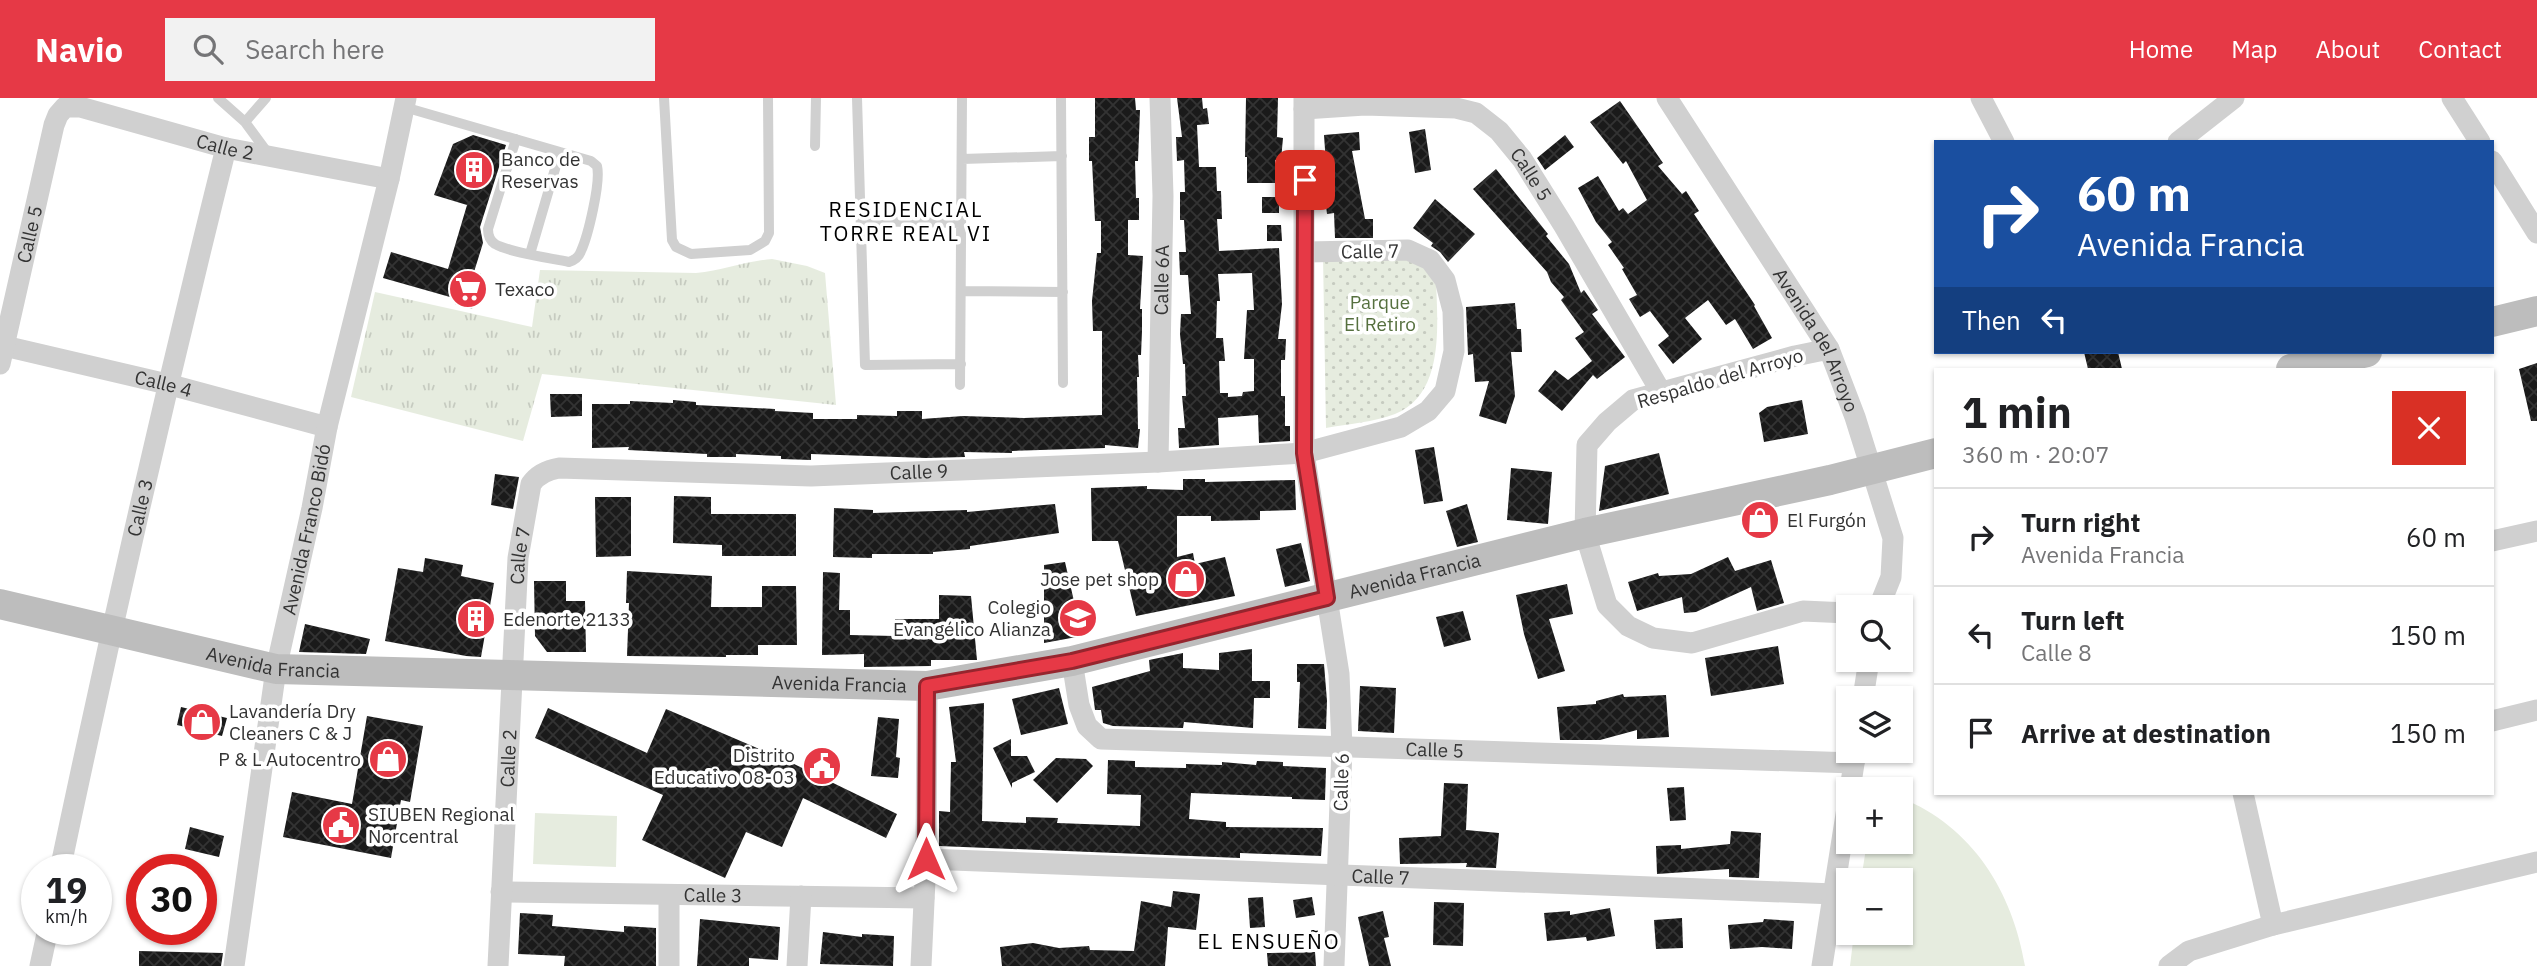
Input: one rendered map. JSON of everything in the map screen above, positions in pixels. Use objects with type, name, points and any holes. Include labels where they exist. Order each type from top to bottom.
[{"type":"main road","points":[[2494,322],[2537,311]]},
{"type":"main road","points":[[2295,368],[2358,354]]},
{"type":"main road","name":"Avenida Francia","points":[[0,604],[276,669],[927,686],[1072,661],[1585,533],[1830,480],[1934,454]]},
{"type":"street","name":"Calle 6A","points":[[1158,462],[1163,196],[1160,98]]},
{"type":"street","name":"Avenida del Arroyo","points":[[1667,98],[1829,349],[1855,417],[1893,538],[1891,577],[1884,595]]},
{"type":"street","points":[[1981,98],[2003,140]]},
{"type":"street","points":[[2452,98],[2479,140]]},
{"type":"street","points":[[2180,140],[2227,100]]},
{"type":"street","name":"Avenida Franco Bidó","points":[[234,966],[276,669],[327,427],[389,179],[405,102]]},
{"type":"street","name":"Calle 2","points":[[69,103],[226,148],[389,179]]},
{"type":"street","name":"Calle 5","points":[[1,351],[54,125],[58,114],[69,103]]},
{"type":"street","name":"Calle 5","points":[[1304,104],[1456,108],[1476,113],[1499,131],[1522,159],[1564,226],[1661,392]]},
{"type":"street","name":"Calle 6","points":[[1304,104],[1304,453],[1339,674],[1342,748],[1334,966]]},
{"type":"street","name":"Calle 3","points":[[63,854],[167,384],[226,148]]},
{"type":"street","points":[[2494,164],[2537,233]]},
{"type":"street","name":"Calle 7","points":[[1304,453],[1401,427],[1427,411],[1446,391],[1454,351],[1453,311],[1445,280],[1430,260],[1408,250],[1306,252]]},
{"type":"street","name":"Respaldo del Arroyo","points":[[1829,349],[1633,400],[1607,422],[1587,445],[1585,533],[1607,606],[1628,626],[1653,638],[1692,643],[1803,611],[1836,612]]},
{"type":"street","name":"Calle 4","points":[[1,351],[167,384],[327,427]]},
{"type":"street","name":"Calle 9","points":[[536,478],[548,470],[559,468],[811,476],[1158,462],[1304,453]]},
{"type":"street","name":"Calle 7","points":[[510,676],[517,558],[531,484],[536,478]]},
{"type":"street","points":[[2494,541],[2537,531]]},
{"type":"street","name":"Calle 5","points":[[1072,661],[1079,705],[1087,726],[1101,739],[1342,748],[1836,757]]},
{"type":"street","name":"Calle 2","points":[[498,966],[510,676]]},
{"type":"street","points":[[921,966],[926,859],[927,686]]},
{"type":"street","points":[[2494,720],[2537,710]]},
{"type":"street","points":[[2243,795],[2273,925]]},
{"type":"street","points":[[1822,966],[1840,854]]},
{"type":"street","name":"Calle 7","points":[[926,859],[1834,894]]},
{"type":"street","points":[[2169,966],[2189,951],[2273,925],[2537,862]]},
{"type":"street","name":"Calle 3","points":[[501,891],[924,898]]},
{"type":"street","points":[[669,895],[669,966]]},
{"type":"street","points":[[797,966],[801,896]]},
{"type":"street","points":[[40,966],[45,945]]},
{"type":"lane","points":[[218,98],[245,122],[272,158]]},
{"type":"lane","points":[[245,122],[266,98]]},
{"type":"lane","points":[[664,98],[671,240],[676,247],[691,254],[750,250],[765,240],[769,233],[768,98]]},
{"type":"lane","points":[[815,146],[816,98]]},
{"type":"lane","points":[[857,98],[865,365],[961,364]]},
{"type":"lane","points":[[960,385],[962,98]]},
{"type":"lane","points":[[1061,98],[1063,383]]},
{"type":"lane","points":[[405,102],[591,161],[597,166],[599,174],[582,251],[573,261],[530,254],[494,243],[488,234],[516,139]]},
{"type":"lane","points":[[530,254],[560,152]]},
{"type":"lane","points":[[961,159],[1062,156]]},
{"type":"lane","points":[[861,221],[961,223]]},
{"type":"lane","points":[[961,291],[1063,292]]},
{"type":"green space","name":"Parque El Retiro","points":[[1410,248],[1436,278],[1437,335],[1431,373],[1423,390],[1411,404],[1395,414],[1326,428],[1323,256]]},
{"type":"green space","points":[[772,259],[807,266],[825,273],[836,405],[542,374],[523,441],[351,397],[375,292],[532,327],[540,270],[696,273]]},
{"type":"green space","points":[[1913,804],[1926,810],[1949,826],[1985,865],[2011,912],[2025,966],[1850,966],[1853,945],[1913,945],[1913,868],[1863,868],[1865,854],[1913,854]]},
{"type":"green space","points":[[535,813],[617,816],[616,867],[533,864]]},
{"type":"building","points":[[1095,98],[1135,98],[1136,110],[1140,110],[1138,161],[1135,161],[1139,220],[1128,220],[1128,255],[1143,256],[1141,355],[1138,355],[1137,377],[1140,429],[1138,448],[1105,445],[1105,448],[1012,453],[964,452],[965,457],[926,458],[811,454],[811,460],[736,454],[736,457],[707,457],[707,454],[628,450],[629,447],[592,448],[592,404],[630,404],[630,401],[673,403],[673,400],[696,402],[696,405],[775,409],[813,413],[813,419],[857,419],[857,415],[897,416],[897,411],[922,411],[922,419],[1102,415],[1102,331],[1093,331],[1092,301],[1097,253],[1101,253],[1101,221],[1095,221],[1092,161],[1089,161],[1089,137],[1095,137]]},
{"type":"building","points":[[1177,98],[1202,98],[1203,109],[1207,108],[1209,124],[1197,125],[1199,167],[1216,167],[1217,191],[1221,191],[1222,219],[1217,219],[1219,251],[1279,248],[1282,304],[1278,339],[1286,339],[1285,360],[1281,360],[1281,396],[1285,396],[1285,426],[1290,426],[1290,441],[1259,443],[1258,415],[1218,418],[1219,445],[1179,448],[1178,428],[1185,428],[1182,396],[1186,396],[1180,334],[1181,314],[1191,314],[1188,275],[1180,275],[1179,252],[1186,252],[1184,220],[1180,220],[1180,192],[1185,192],[1184,160],[1177,161],[1176,137],[1182,137]],"holes":[[[1252,273],[1254,310],[1247,310],[1244,359],[1254,359],[1254,391],[1243,392],[1242,396],[1228,397],[1228,393],[1220,393],[1219,361],[1225,361],[1223,338],[1216,338],[1217,301],[1220,301],[1218,274]]]},
{"type":"building","points":[[1246,98],[1278,98],[1277,137],[1283,138],[1281,160],[1275,160],[1275,183],[1247,183]]},
{"type":"building","points":[[1620,101],[1663,163],[1658,166],[1682,194],[1686,191],[1699,211],[1694,214],[1755,305],[1772,338],[1753,349],[1735,319],[1726,325],[1708,300],[1685,318],[1702,339],[1673,364],[1658,345],[1669,336],[1650,311],[1640,317],[1629,299],[1637,295],[1622,269],[1624,268],[1608,245],[1612,242],[1596,222],[1578,188],[1598,176],[1619,211],[1623,208],[1628,214],[1647,200],[1626,161],[1623,164],[1590,122]]},
{"type":"building","points":[[1425,129],[1431,170],[1415,173],[1409,132]]},
{"type":"building","points":[[1359,132],[1360,150],[1352,151],[1365,219],[1373,219],[1373,238],[1335,238],[1334,213],[1327,214],[1321,165],[1326,164],[1324,135]]},
{"type":"building","points":[[473,135],[506,145],[480,227],[483,243],[474,272],[481,274],[472,309],[455,304],[457,299],[383,278],[391,252],[448,269],[467,205],[434,195],[453,144]]},
{"type":"building","points":[[1565,135],[1574,147],[1545,170],[1537,158]]},
{"type":"building","points":[[1496,169],[1569,264],[1581,293],[1584,290],[1598,310],[1592,314],[1625,357],[1597,379],[1593,375],[1562,411],[1538,391],[1555,370],[1568,380],[1592,361],[1575,338],[1584,332],[1561,300],[1564,297],[1551,282],[1547,272],[1473,189]]},
{"type":"building","points":[[1262,197],[1279,197],[1279,213],[1262,213]]},
{"type":"building","points":[[1435,199],[1475,234],[1448,262],[1431,246],[1433,243],[1413,228]]},
{"type":"building","points":[[1267,225],[1281,225],[1282,241],[1267,241]]},
{"type":"building","points":[[1515,303],[1517,329],[1521,329],[1522,352],[1511,352],[1515,396],[1506,424],[1479,416],[1489,381],[1475,382],[1473,354],[1468,355],[1466,307]]},
{"type":"building","points":[[2084,354],[2118,354],[2122,368],[2088,368]]},
{"type":"building","points":[[2537,363],[2537,421],[2531,421],[2519,369]]},
{"type":"building","points":[[550,394],[582,394],[582,416],[551,417]]},
{"type":"building","points":[[1802,400],[1808,434],[1764,442],[1759,413],[1767,407]]},
{"type":"building","points":[[1434,447],[1443,501],[1424,504],[1415,450]]},
{"type":"building","points":[[1659,453],[1669,494],[1599,511],[1605,466]]},
{"type":"building","points":[[1511,468],[1552,472],[1548,524],[1507,520]]},
{"type":"building","points":[[495,474],[519,477],[513,509],[491,505]]},
{"type":"building","points":[[1183,479],[1205,479],[1205,482],[1295,480],[1296,510],[1260,511],[1260,520],[1211,521],[1211,516],[1177,516],[1177,557],[1193,553],[1195,564],[1225,557],[1235,596],[1136,616],[1118,541],[1092,541],[1091,488],[1147,486],[1147,489],[1183,490]]},
{"type":"building","points":[[674,496],[711,497],[711,514],[796,514],[796,556],[722,556],[722,545],[673,543]]},
{"type":"building","points":[[595,497],[631,497],[631,556],[596,557]]},
{"type":"building","points":[[1055,504],[1059,533],[933,554],[872,554],[872,558],[833,557],[834,508],[873,510],[873,513],[967,512]]},
{"type":"building","points":[[1467,504],[1478,542],[1457,547],[1446,511]]},
{"type":"building","points":[[1301,543],[1310,581],[1285,587],[1276,549]]},
{"type":"building","points":[[1728,557],[1735,571],[1771,560],[1784,603],[1757,611],[1751,587],[1696,612],[1684,613],[1682,597],[1637,611],[1628,582],[1658,573],[1659,576],[1691,574]]},
{"type":"building","points":[[425,558],[463,565],[461,576],[494,583],[481,657],[385,641],[398,568],[423,572]]},
{"type":"building","points":[[1065,562],[1082,636],[1044,643],[1044,565]]},
{"type":"building","points":[[627,571],[712,576],[711,607],[762,607],[762,586],[796,586],[797,645],[758,645],[758,655],[627,656]]},
{"type":"building","points":[[823,572],[840,573],[839,610],[850,610],[850,635],[895,636],[895,619],[939,619],[939,595],[971,596],[977,660],[931,660],[931,666],[864,667],[864,654],[822,655]]},
{"type":"building","points":[[534,581],[566,581],[566,601],[585,601],[586,652],[547,652],[535,636]]},
{"type":"building","points":[[1567,584],[1573,614],[1549,619],[1565,671],[1538,679],[1524,634],[1516,595]]},
{"type":"building","points":[[1463,611],[1471,640],[1444,647],[1436,617]]},
{"type":"building","points":[[305,624],[370,639],[366,654],[299,652]]},
{"type":"building","points":[[1778,646],[1784,684],[1711,696],[1705,658]]},
{"type":"building","points":[[1252,649],[1252,681],[1270,681],[1270,698],[1254,698],[1253,728],[1184,722],[1183,728],[1113,726],[1103,723],[1101,710],[1095,710],[1092,687],[1150,671],[1149,660],[1183,653],[1183,668],[1219,670],[1219,653]]},
{"type":"building","points":[[1297,664],[1324,664],[1326,729],[1298,728],[1300,682],[1297,682]]},
{"type":"building","points":[[1360,686],[1396,688],[1394,733],[1358,731]]},
{"type":"building","points":[[1059,688],[1068,724],[1021,735],[1012,699]]},
{"type":"building","points":[[1623,694],[1624,697],[1666,695],[1669,737],[1637,739],[1637,730],[1600,740],[1560,740],[1557,707],[1596,704],[1596,701]]},
{"type":"building","points":[[984,703],[982,821],[1026,823],[1026,817],[1058,818],[1057,823],[1140,826],[1141,795],[1107,794],[1108,760],[1135,761],[1135,767],[1186,768],[1186,764],[1222,765],[1222,762],[1256,765],[1257,761],[1283,762],[1283,766],[1326,768],[1325,800],[1191,793],[1189,819],[1226,822],[1226,827],[1323,828],[1321,856],[1240,853],[1240,858],[939,846],[939,811],[950,812],[951,762],[956,762],[949,707]]},
{"type":"building","name":"Lavandería Dry Cleaners C & J","points":[[181,707],[227,718],[222,736],[177,725]]},
{"type":"building","points":[[548,708],[647,753],[666,709],[792,763],[897,814],[886,838],[803,798],[782,847],[746,832],[725,878],[642,840],[663,795],[535,738]]},
{"type":"building","points":[[367,716],[423,726],[410,802],[401,800],[391,858],[283,837],[292,792],[352,804]]},
{"type":"building","points":[[878,717],[899,719],[896,757],[900,758],[898,778],[871,776]]},
{"type":"building","points":[[1011,739],[1011,756],[1027,756],[1035,772],[1012,783],[1012,788],[993,748]]},
{"type":"building","points":[[1056,758],[1086,759],[1093,766],[1057,803],[1033,780]]},
{"type":"building","points":[[1444,783],[1468,784],[1466,830],[1499,833],[1496,868],[1466,867],[1467,863],[1400,864],[1399,838],[1441,836]]},
{"type":"building","points":[[1684,787],[1686,820],[1670,821],[1667,788]]},
{"type":"building","points":[[190,827],[224,836],[219,857],[217,854],[185,849]]},
{"type":"building","points":[[1731,831],[1761,833],[1759,878],[1729,877],[1729,869],[1657,874],[1656,846],[1681,845],[1681,849],[1730,844]]},
{"type":"building","points":[[1173,891],[1200,894],[1196,930],[1168,927],[1165,966],[1002,966],[1000,947],[1033,943],[1059,948],[1089,946],[1090,950],[1134,951],[1141,901],[1171,907]]},
{"type":"building","points":[[1263,897],[1265,927],[1250,928],[1248,898]]},
{"type":"building","points":[[1312,897],[1315,915],[1296,918],[1293,900]]},
{"type":"building","points":[[1434,902],[1464,903],[1463,946],[1433,945]]},
{"type":"building","points":[[1610,908],[1615,936],[1587,941],[1586,937],[1547,941],[1544,913],[1570,911],[1570,915]]},
{"type":"building","points":[[1383,911],[1389,937],[1384,938],[1391,966],[1369,966],[1358,917]]},
{"type":"building","points":[[520,913],[553,915],[552,926],[624,932],[624,926],[656,928],[656,966],[564,966],[565,956],[518,954]]},
{"type":"building","points":[[1682,918],[1683,948],[1656,949],[1654,920]]},
{"type":"building","points":[[700,919],[780,927],[778,960],[749,958],[749,966],[697,966]]},
{"type":"building","points":[[1764,919],[1794,921],[1792,949],[1730,949],[1728,925],[1763,922]]},
{"type":"building","points":[[823,932],[862,937],[862,934],[894,936],[893,966],[820,964]]},
{"type":"building","points":[[139,951],[223,953],[221,966],[139,966]]},
{"type":"building","points":[[1315,952],[1316,966],[1268,966],[1267,953]]},
{"type":"place","name":"Banco de Reservas","points":[[474,170]]},
{"type":"place","name":"Texaco","points":[[468,289]]},
{"type":"place","name":"El Furgón","points":[[1760,520]]},
{"type":"place","name":"Jose pet shop","points":[[1186,579]]},
{"type":"place","name":"Colegio Evangélico Alianza","points":[[1078,618]]},
{"type":"place","name":"Edenorte 2133","points":[[476,619]]},
{"type":"place","name":"Lavandería Dry Cleaners C & J","points":[[202,722]]},
{"type":"place","name":"P & L Autocentro","points":[[388,759]]},
{"type":"place","name":"Distrito Educativo 08-03","points":[[822,766]]},
{"type":"place","name":"SIUBEN Regional Norcentral","points":[[341,825]]},
{"type":"district","name":"RESIDENCIAL TORRE REAL VI","points":[[906,222]]},
{"type":"district","name":"EL ENSUEÑO","points":[[1269,942]]},
{"type":"route","points":[[926,859],[927,686],[1072,661],[1327,598],[1304,453],[1305,180]]}]
